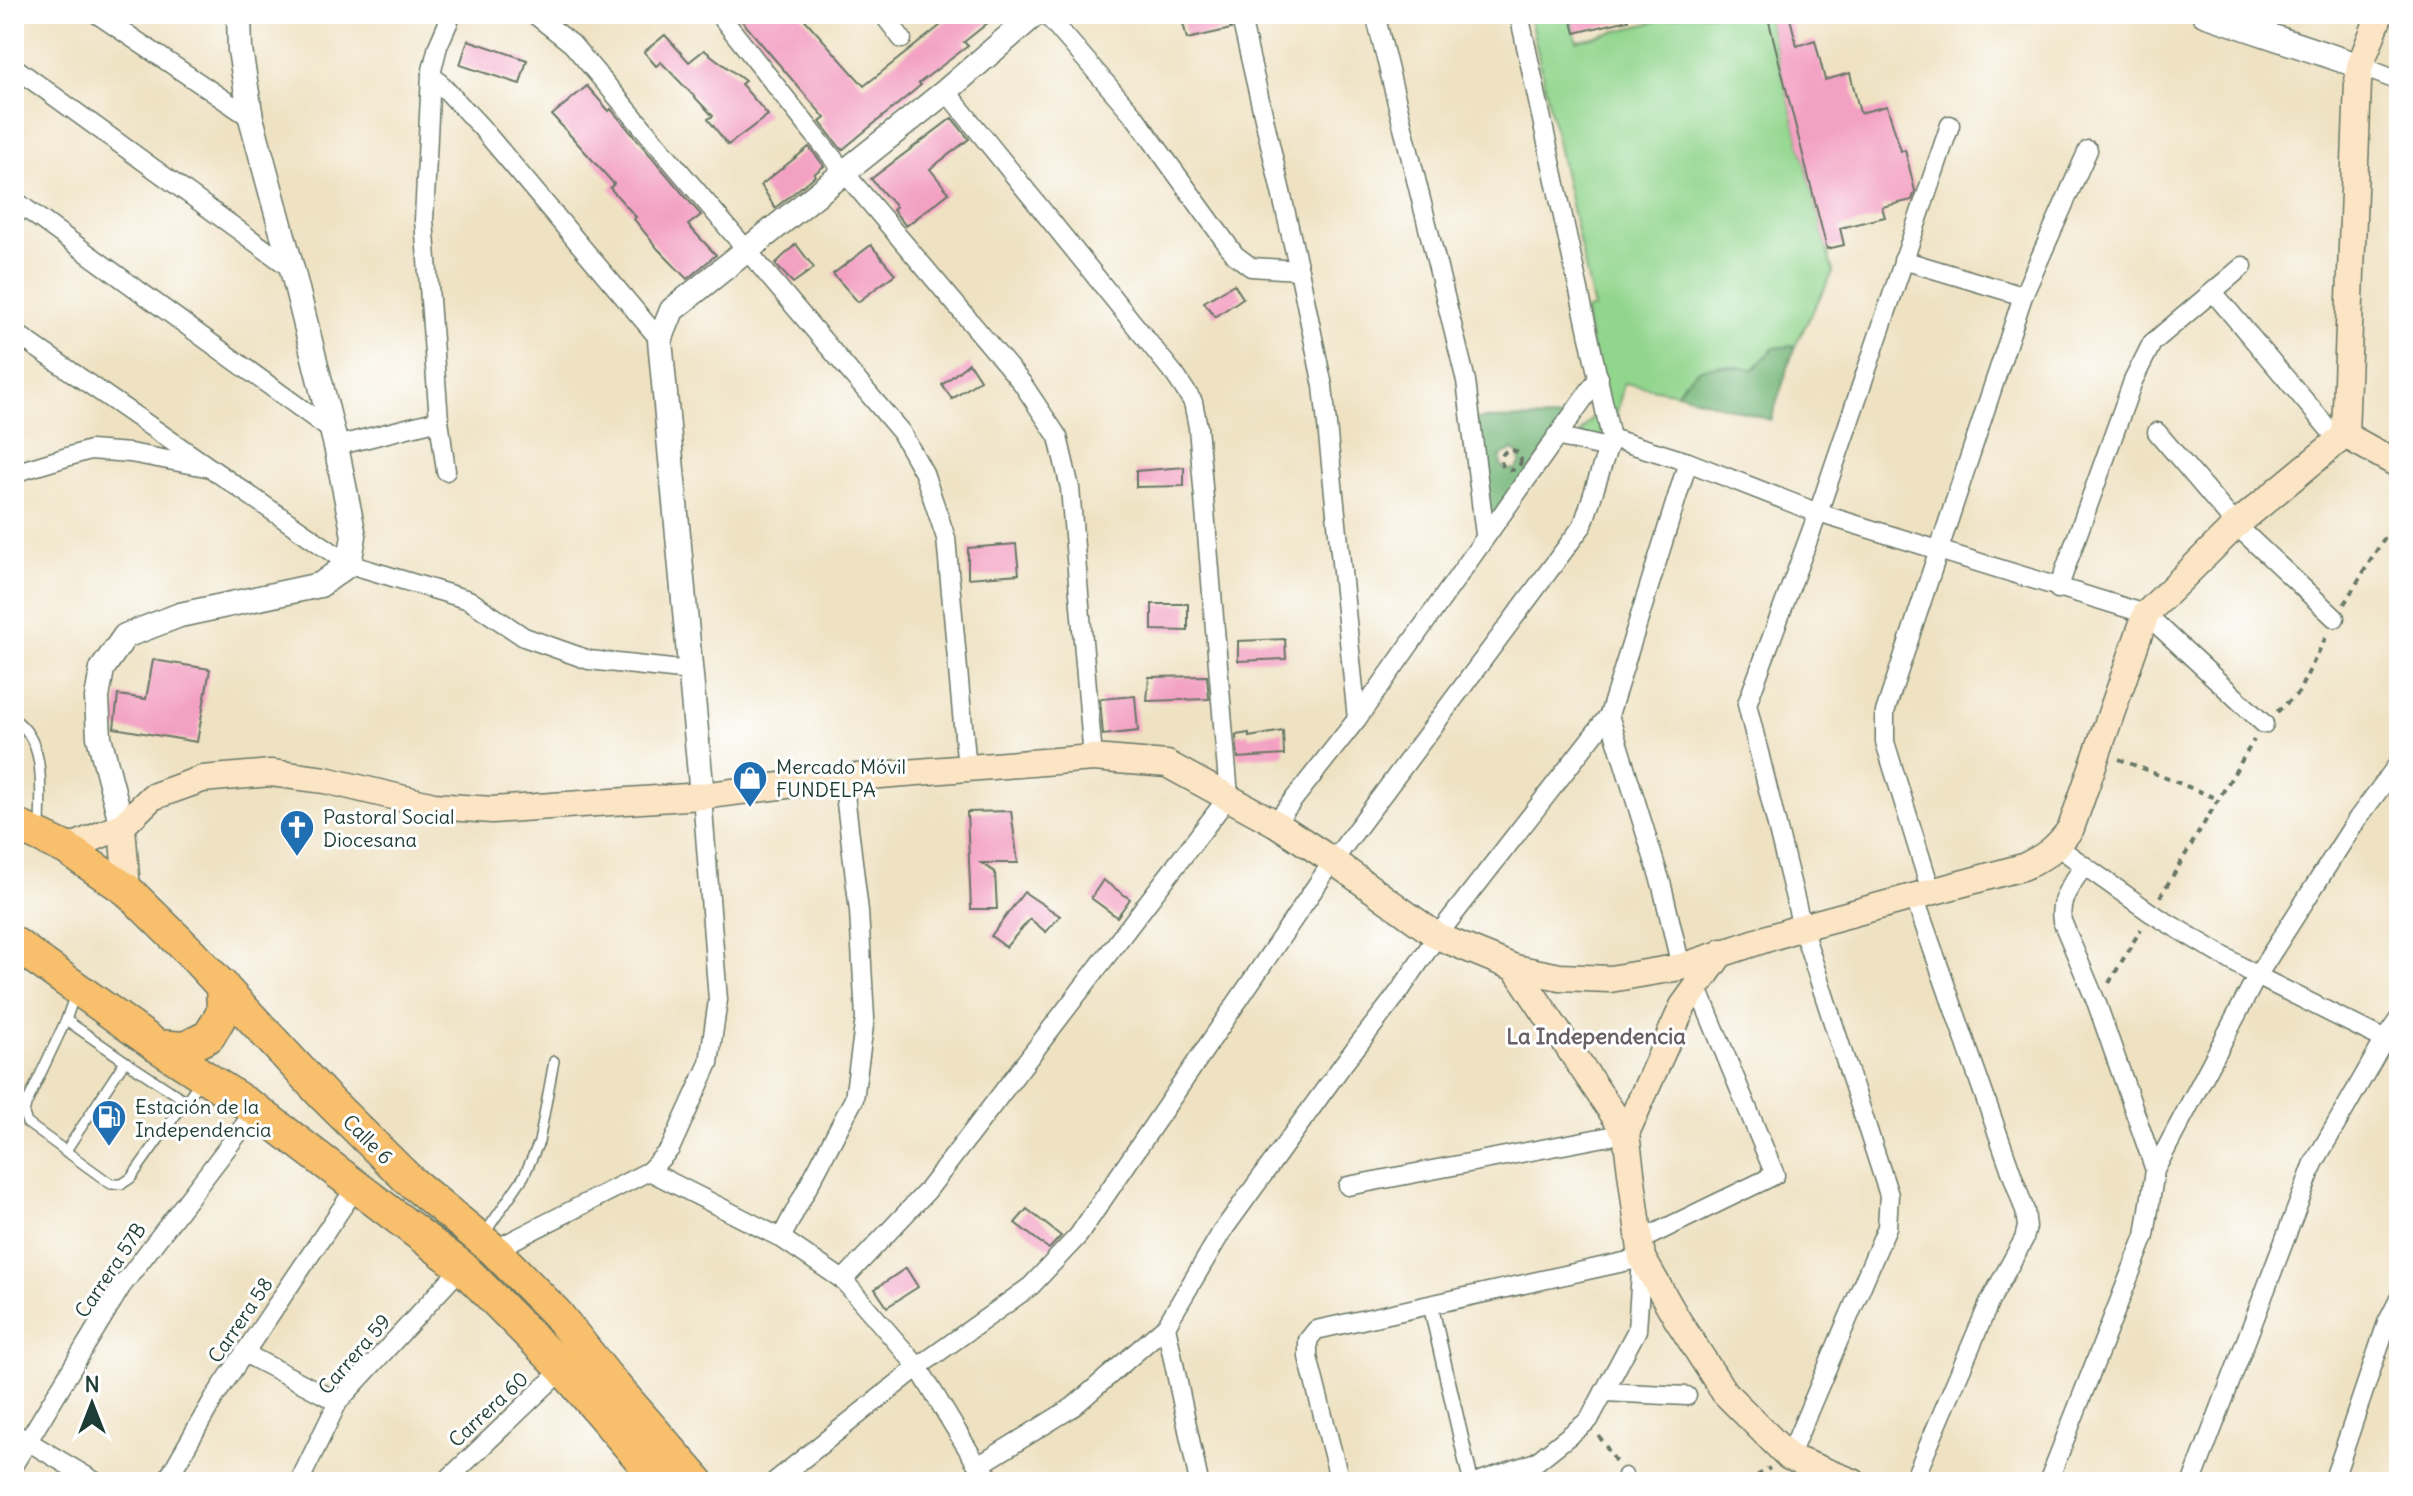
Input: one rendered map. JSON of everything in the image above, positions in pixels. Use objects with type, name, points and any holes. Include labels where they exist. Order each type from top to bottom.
[{"type":"highway","name":"Calle 6","points":[[41,837],[127,890],[409,1180],[487,1245],[557,1314],[698,1482]]},
{"type":"highway","name":"Calle 6","points":[[14,943],[157,1046],[256,1110],[462,1267],[563,1369],[655,1480]]},
{"type":"highway","points":[[157,1046],[185,1048],[209,1036],[223,1012],[222,985]]},
{"type":"main road","points":[[41,837],[122,826],[152,797],[202,779],[271,773],[325,780],[434,806],[492,810],[702,796],[843,778],[1093,758],[1167,764],[1275,823],[1437,936],[1515,968],[1560,977],[1610,979],[1689,976],[1722,952],[2023,867],[2058,847],[2071,828],[2146,614],[2236,525],[2341,438],[2360,66],[2380,14]]},
{"type":"main road","points":[[2341,438],[2399,465]]},
{"type":"main road","points":[[122,826],[127,890]]},
{"type":"main road","points":[[1515,968],[1626,1133],[1640,1249],[1677,1319],[1724,1392],[1789,1457],[1853,1482]]},
{"type":"main road","points":[[1626,1133],[1677,1018],[1689,976]]},
{"type":"street","points":[[97,14],[251,118]]},
{"type":"street","points":[[122,826],[99,737],[97,698],[102,669],[125,636],[180,615],[320,585],[349,564],[354,536],[334,438],[251,118],[240,50],[239,14]]},
{"type":"street","points":[[446,471],[439,420],[424,220],[431,74],[438,46],[452,14]]},
{"type":"street","points":[[534,14],[572,44],[901,432],[924,473],[946,538],[967,769]]},
{"type":"street","points":[[719,14],[844,172],[1022,383],[1058,437],[1070,488],[1093,758]]},
{"type":"street","points":[[883,14],[902,39]]},
{"type":"street","points":[[487,1245],[649,1171],[670,1149],[709,1063],[718,1000],[660,340],[672,310],[946,91],[1035,14]]},
{"type":"street","points":[[1046,14],[1135,117],[1235,255],[1251,267],[1299,270]]},
{"type":"street","points":[[1240,14],[1323,386],[1357,719]]},
{"type":"street","points":[[1375,14],[1466,381],[1485,535]]},
{"type":"street","points":[[774,1482],[918,1367],[1031,1286],[1078,1236],[1333,861],[1583,525],[1610,443],[1599,377],[1519,14]]},
{"type":"street","points":[[2204,14],[2399,81]]},
{"type":"street","points":[[14,67],[292,269]]},
{"type":"street","points":[[431,74],[480,126],[660,340]]},
{"type":"street","points":[[843,1280],[927,1191],[1229,796],[1198,427],[1193,402],[1175,375],[946,91]]},
{"type":"street","points":[[1789,1457],[1887,1227],[1889,1195],[1802,927],[1747,704],[1818,513],[1950,125]]},
{"type":"street","points":[[1913,1482],[1990,1301],[2024,1239],[2027,1227],[2025,1211],[1923,894],[1885,742],[1885,712],[2023,296],[2088,150]]},
{"type":"street","points":[[14,200],[334,438],[439,420]]},
{"type":"street","points":[[1903,260],[2023,296]]},
{"type":"street","points":[[2058,589],[2133,381],[2152,343],[2243,266]]},
{"type":"street","points":[[2213,292],[2341,438]]},
{"type":"street","points":[[14,332],[349,564],[469,600],[524,637],[589,660],[690,671]]},
{"type":"street","points":[[1275,823],[1357,719],[1599,377]]},
{"type":"street","points":[[2157,432],[2236,525],[2335,618]]},
{"type":"street","points":[[1556,436],[1610,443],[1688,462],[1818,513],[2146,614],[2264,724]]},
{"type":"street","points":[[14,473],[90,450],[130,453],[212,468]]},
{"type":"street","points":[[978,1466],[1073,1407],[1166,1326],[1221,1233],[1344,1063],[1399,992],[1437,936],[1609,715],[1688,462]]},
{"type":"street","points":[[1340,1482],[1308,1357],[1308,1340],[1316,1330],[1640,1249],[1775,1175],[1689,976],[1609,715]]},
{"type":"street","points":[[2048,1482],[2145,1236],[2155,1170],[2257,976],[2358,818],[2399,763]]},
{"type":"street","points":[[781,1238],[854,1099],[865,1018],[859,911],[843,778]]},
{"type":"street","points":[[2058,847],[2151,913],[2257,976],[2392,1043]]},
{"type":"street","points":[[2084,866],[2063,898],[2060,910],[2062,921],[2097,1004],[2155,1170]]},
{"type":"street","points":[[2192,1482],[2314,1163],[2392,1043],[2399,1019]]},
{"type":"street","name":"Carrera 57B","points":[[14,1464],[22,1437],[121,1287],[256,1110]]},
{"type":"street","points":[[1348,1186],[1626,1133]]},
{"type":"street","points":[[649,1171],[781,1238],[843,1280],[918,1367],[978,1466],[995,1482]]},
{"type":"street","name":"Carrera 58","points":[[166,1482],[244,1353],[356,1187]]},
{"type":"street","points":[[1478,1482],[1536,1462],[1589,1420],[1637,1330],[1640,1249]]},
{"type":"street","name":"Carrera 59","points":[[299,1482],[338,1402],[462,1267]]},
{"type":"street","points":[[2333,1482],[2393,1327],[2399,1299]]},
{"type":"street","points":[[1430,1303],[1471,1482]]},
{"type":"street","points":[[1166,1326],[1199,1482]]},
{"type":"street","points":[[244,1353],[338,1402]]},
{"type":"street","name":"Carrera 60","points":[[445,1482],[563,1369]]},
{"type":"street","points":[[1604,1392],[1687,1396]]},
{"type":"street","points":[[22,1437],[96,1482]]},
{"type":"lane","points":[[14,719],[33,741],[39,767],[41,837]]},
{"type":"lane","points":[[77,987],[66,1020],[24,1114],[27,1123],[111,1184],[122,1184],[131,1178],[205,1075]]},
{"type":"lane","points":[[66,1020],[186,1101]]},
{"type":"lane","points":[[65,1152],[125,1061]]},
{"type":"lane","points":[[487,1245],[539,1142],[554,1061]]},
{"type":"path","points":[[1509,450],[1516,452],[1520,463],[1516,469],[1506,470],[1501,465],[1501,456],[1509,450]]},
{"type":"path","points":[[2097,1004],[2264,724],[2298,693],[2335,618],[2399,514]]},
{"type":"path","points":[[2098,751],[2219,799]]},
{"type":"path","points":[[1589,1420],[1625,1478]]},
{"type":"path","points":[[1658,1482],[1750,1480],[1789,1457]]},
{"type":"green space","points":[[1529,14],[1570,14],[1577,41],[1686,14],[1767,14],[1833,272],[1795,346],[1774,348],[1754,369],[1720,365],[1684,381],[1677,393],[1624,383],[1611,438],[1584,311],[1594,308]]},
{"type":"green space","points":[[1795,346],[1771,420],[1677,393],[1694,373],[1702,369],[1754,369],[1774,348]]},
{"type":"green space","points":[[1598,410],[1603,440],[1580,434]]},
{"type":"green space","points":[[1569,418],[1485,535],[1471,419]],"holes":[[[1513,450],[1519,454],[1520,464],[1516,469],[1506,470],[1501,465],[1501,456]]]},
{"type":"building","points":[[736,14],[800,14],[864,86],[955,14],[999,14],[964,42],[968,46],[919,83],[921,85],[842,150],[820,122],[825,118]]},
{"type":"building","points":[[1204,14],[1228,14],[1231,29],[1187,39],[1182,19]]},
{"type":"building","points":[[1570,14],[1628,14],[1628,20],[1575,33]]},
{"type":"building","points":[[1767,14],[1789,14],[1797,46],[1815,40],[1825,80],[1850,73],[1860,113],[1887,106],[1901,151],[1905,150],[1915,191],[1912,200],[1882,207],[1885,217],[1840,228],[1844,245],[1827,249]]},
{"type":"building","points":[[665,35],[689,62],[704,50],[745,81],[741,84],[768,115],[728,145],[708,119],[713,116],[661,62],[656,66],[644,52]]},
{"type":"building","points":[[468,40],[527,60],[520,84],[460,65]]},
{"type":"building","points":[[587,86],[609,111],[611,109],[701,215],[688,225],[716,255],[687,279],[658,249],[634,219],[636,217],[610,188],[614,184],[552,115]]},
{"type":"building","points":[[952,118],[969,139],[930,169],[949,193],[906,226],[893,210],[896,207],[871,179]]},
{"type":"building","points":[[809,147],[824,166],[775,208],[761,185]]},
{"type":"building","points":[[796,244],[814,268],[793,283],[775,264]]},
{"type":"building","points":[[871,245],[895,274],[858,302],[833,274]]},
{"type":"building","points":[[1234,284],[1243,298],[1215,317],[1204,302]]},
{"type":"building","points":[[969,363],[980,380],[952,399],[942,385]]},
{"type":"building","points":[[1184,467],[1184,486],[1136,487],[1136,471]]},
{"type":"building","points":[[1016,544],[1019,574],[968,578],[968,548]]},
{"type":"building","points":[[1152,604],[1188,604],[1188,631],[1152,630]]},
{"type":"building","points":[[1285,639],[1286,659],[1238,661],[1238,641]]},
{"type":"building","points":[[153,660],[210,669],[197,742],[114,728],[118,695],[146,699]]},
{"type":"building","points":[[1207,676],[1209,699],[1147,701],[1149,677]]},
{"type":"building","points":[[1135,696],[1138,731],[1103,735],[1100,699]]},
{"type":"building","points":[[1283,731],[1284,755],[1238,758],[1236,735],[1249,733],[1249,737]]},
{"type":"building","points":[[1011,811],[1018,863],[981,863],[995,872],[997,909],[971,909],[967,812]]},
{"type":"building","points":[[1103,880],[1130,899],[1117,917],[1091,898]]},
{"type":"building","points":[[1024,892],[1060,916],[1046,932],[1030,919],[1006,947],[991,936]]},
{"type":"building","points":[[1027,1209],[1061,1236],[1049,1249],[1015,1223]]},
{"type":"building","points":[[906,1268],[918,1287],[887,1307],[875,1289]]},
{"type":"place","name":"Mercado Móvil FUNDELPA","points":[[750,809]]},
{"type":"place","name":"Pastoral Social Diocesana","points":[[297,858]]},
{"type":"place","name":"Estación de la Independencia","points":[[109,1148]]},
{"type":"district","name":"La Independencia","points":[[1596,1036]]}]
